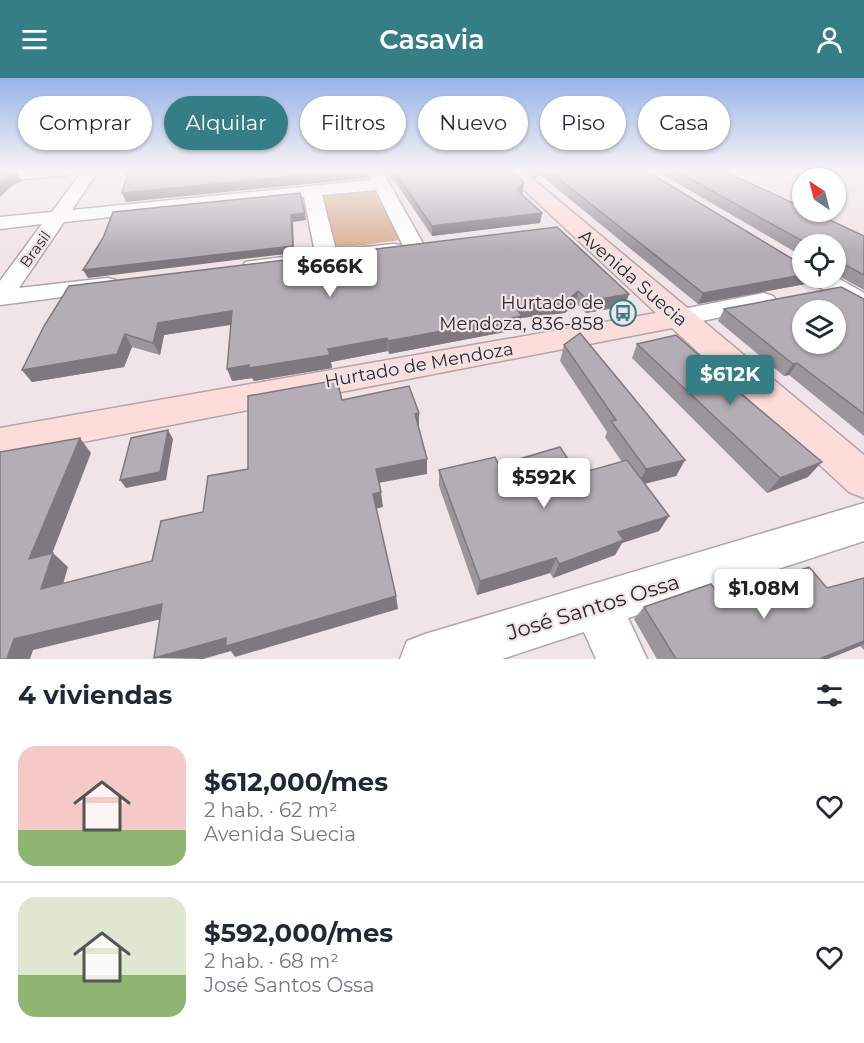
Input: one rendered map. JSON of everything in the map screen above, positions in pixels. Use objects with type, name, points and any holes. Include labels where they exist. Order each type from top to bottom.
[{"type":"main road","name":"Avenida Suecia","points":[[542,197],[864,480]]},
{"type":"main road","name":"Hurtado de Mendoza","points":[[0,442],[678,318]]},
{"type":"street","name":"Brasil","points":[[0,298],[72,197]]},
{"type":"street","points":[[0,223],[252,197]]},
{"type":"street","points":[[313,197],[327,258]]},
{"type":"street","points":[[388,197],[414,247]]},
{"type":"street","points":[[553,230],[576,227]]},
{"type":"street","points":[[236,269],[437,244]]},
{"type":"street","points":[[0,298],[132,282]]},
{"type":"street","points":[[812,289],[864,303]]},
{"type":"street","name":"Hurtado de Mendoza","points":[[678,318],[812,289]]},
{"type":"street","name":"José Santos Ossa","points":[[425,659],[864,522]]},
{"type":"street","points":[[596,605],[622,659]]},
{"type":"shaded area","points":[[320,197],[377,197],[400,240],[334,249]]},
{"type":"building","points":[[260,197],[301,197],[305,213],[291,215],[293,246],[83,270],[103,238],[113,212]]},
{"type":"building","points":[[412,197],[525,197],[542,213],[432,226]]},
{"type":"building","points":[[582,197],[690,197],[792,259],[792,277],[703,293]]},
{"type":"building","points":[[723,197],[780,197],[792,202],[792,222],[834,222],[864,236],[864,275],[846,265],[846,234],[792,235]]},
{"type":"building","points":[[557,227],[629,294],[589,301],[578,291],[568,300],[515,307],[522,316],[388,341],[387,338],[328,349],[330,355],[249,368],[249,365],[227,369],[232,311],[158,323],[153,343],[125,334],[117,354],[22,370],[44,326],[69,286],[293,259],[293,262],[353,255],[352,252]]},
{"type":"building","points":[[836,288],[843,288],[864,299],[864,414],[797,363],[793,364],[724,309]]},
{"type":"building","points":[[580,333],[685,460],[646,469],[611,421],[616,420],[564,345]]},
{"type":"building","points":[[676,335],[701,357],[706,356],[734,382],[728,383],[822,462],[780,478],[637,344]]},
{"type":"building","points":[[337,380],[342,400],[409,386],[419,413],[415,414],[427,459],[376,469],[381,492],[373,494],[396,596],[226,646],[226,638],[154,658],[162,604],[14,639],[7,659],[0,659],[0,452],[80,438],[29,559],[53,553],[41,589],[152,561],[161,521],[203,512],[208,476],[248,469],[248,396]]},
{"type":"building","points":[[168,430],[160,472],[120,480],[131,438]]},
{"type":"building","points":[[560,447],[578,474],[627,460],[669,516],[618,532],[624,540],[559,564],[556,558],[480,581],[439,470],[495,457],[499,465]]},
{"type":"building","points":[[809,567],[827,588],[864,578],[864,641],[819,659],[676,659],[644,607],[711,584],[721,597]]},
{"type":"place","name":"Hurtado de Mendoza, 836-858","points":[[623,313]]}]
